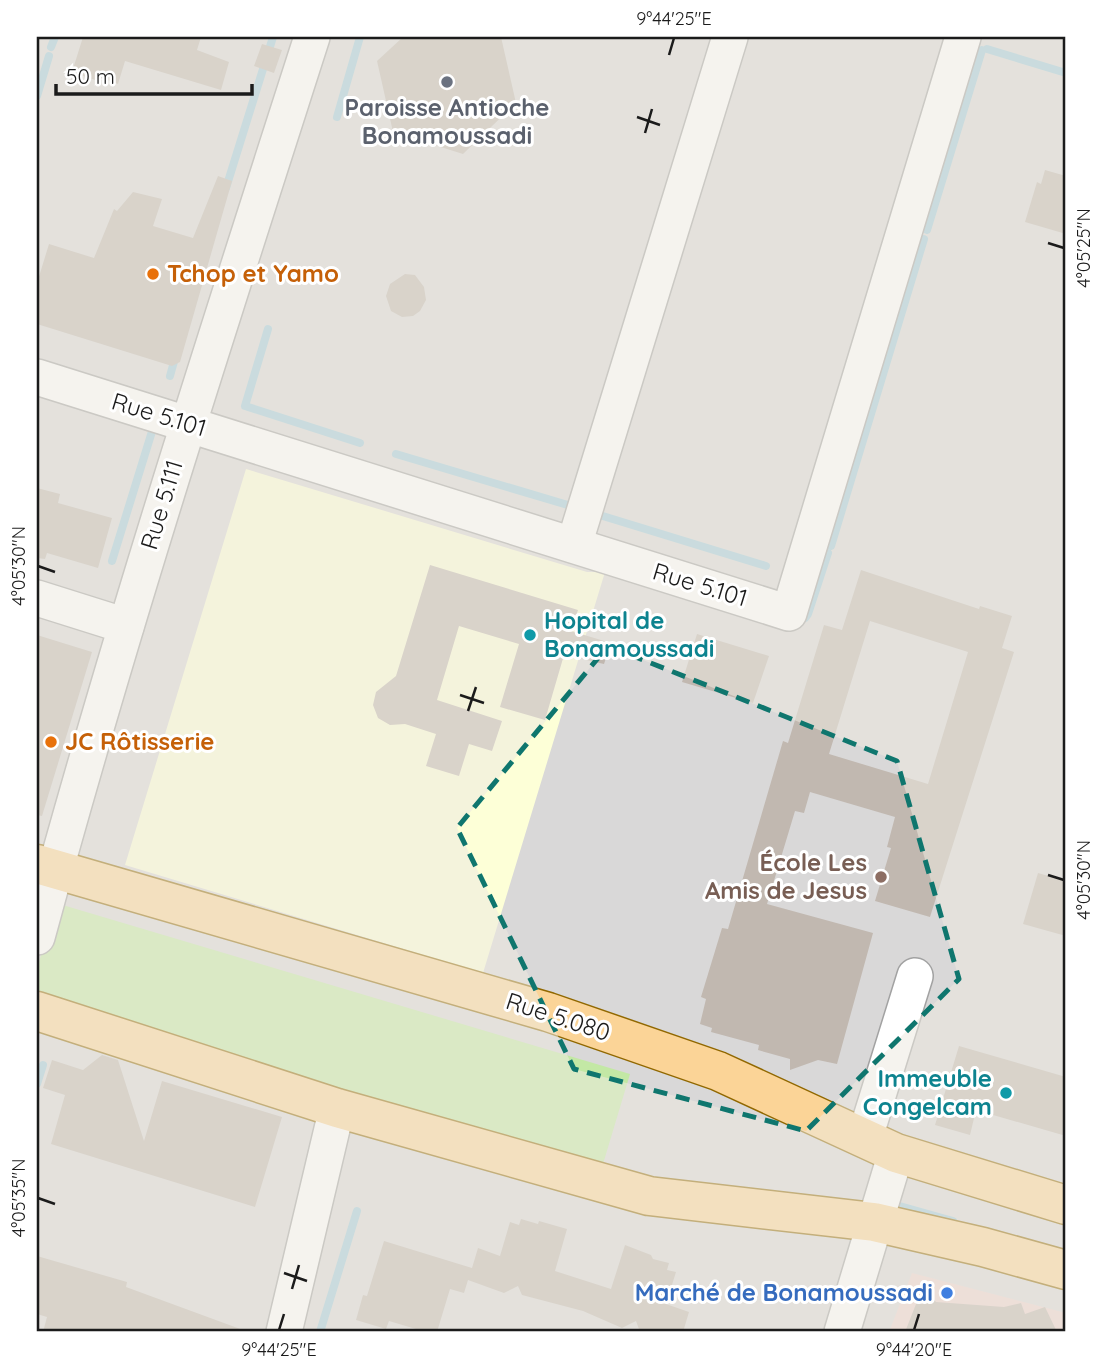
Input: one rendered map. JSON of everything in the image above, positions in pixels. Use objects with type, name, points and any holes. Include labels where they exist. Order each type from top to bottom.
[{"type":"main road","name":"Rue 5.080","points":[[46,867],[548,1012],[718,1071],[880,1145],[1066,1205]]},
{"type":"main road","points":[[37,1011],[337,1108],[649,1196],[874,1222],[983,1247],[1066,1270]]},
{"type":"street","name":"Rue 5.111","points":[[37,937],[46,867],[312,37]]},
{"type":"street","points":[[574,545],[730,37]]},
{"type":"street","name":"Rue 5.101","points":[[37,377],[789,613],[963,37]]},
{"type":"street","points":[[37,598],[125,626]]},
{"type":"street","points":[[842,1332],[874,1222],[880,1145],[915,976]]},
{"type":"street","points":[[285,1332],[337,1108]]},
{"type":"highlighted area","points":[[608,646],[897,761],[959,979],[806,1131],[574,1069],[457,828]]},
{"type":"shaded area","points":[[37,37],[1066,37],[1066,1332],[37,1332]]},
{"type":"shaded area","points":[[246,469],[587,572],[605,572],[483,973],[125,865]]},
{"type":"shaded area","name":"Marché de Bonamoussadi","points":[[912,1273],[1066,1313],[1066,1332],[889,1332]]},
{"type":"green space","points":[[56,903],[630,1074],[600,1174],[37,1006],[37,969]]},
{"type":"building","points":[[83,37],[201,37],[197,50],[229,62],[221,90],[125,61],[118,84],[99,77],[98,81],[72,72]]},
{"type":"building","name":"Paroisse Antioche Bonamoussadi","points":[[403,37],[501,37],[516,103],[463,154],[393,132],[377,61]]},
{"type":"building","points":[[262,44],[282,50],[274,73],[254,66]]},
{"type":"building","points":[[1045,170],[1066,176],[1066,234],[1025,222],[1037,182],[1041,184]]},
{"type":"building","name":"Tchop et Yamo","points":[[218,176],[232,181],[180,362],[172,366],[37,324],[37,283],[49,244],[94,258],[114,209],[117,211],[133,192],[162,199],[153,226],[193,238]]},
{"type":"building","points":[[405,274],[415,275],[424,287],[426,300],[420,311],[413,316],[402,317],[391,311],[386,296],[390,284]]},
{"type":"building","points":[[37,488],[60,494],[58,503],[112,518],[98,568],[47,553],[45,559],[37,558]]},
{"type":"building","name":"Hopital de Bonamoussadi","points":[[430,565],[578,610],[571,631],[611,643],[604,664],[564,655],[545,720],[500,707],[519,644],[459,626],[437,700],[502,721],[492,751],[469,744],[459,776],[426,766],[436,734],[405,724],[390,725],[378,718],[373,705],[376,692],[396,676]]},
{"type":"building","points":[[861,570],[979,609],[980,606],[1012,616],[1002,648],[1014,652],[930,917],[875,901],[891,848],[887,847],[895,817],[810,792],[804,813],[795,811],[767,904],[873,933],[837,1064],[818,1060],[790,1070],[790,1059],[758,1050],[759,1045],[711,1032],[712,1028],[700,1024],[706,999],[701,997],[722,928],[728,929],[783,741],[788,743],[824,625],[842,630]],"holes":[[[870,621],[968,652],[928,784],[829,754]]]},
{"type":"building","points":[[697,634],[769,656],[753,703],[682,682]]},
{"type":"building","name":"JC Rôtisserie","points":[[37,635],[92,652],[42,816],[37,815]]},
{"type":"building","points":[[1038,873],[1066,881],[1066,936],[1023,924]]},
{"type":"building","name":"Immeuble Congelcam","points":[[959,1046],[1066,1077],[1066,1136],[976,1110],[970,1135],[935,1125]]},
{"type":"building","points":[[102,1055],[118,1060],[144,1141],[162,1081],[282,1117],[255,1207],[51,1144],[65,1095],[43,1088],[52,1060],[83,1070]]},
{"type":"building","points":[[521,1219],[567,1229],[555,1271],[611,1289],[625,1245],[651,1255],[653,1259],[669,1263],[667,1270],[676,1272],[666,1304],[689,1312],[683,1332],[640,1332],[636,1321],[622,1328],[583,1311],[522,1295],[518,1286],[504,1293],[468,1280],[464,1293],[450,1289],[437,1332],[426,1332],[389,1321],[386,1329],[356,1320],[363,1295],[367,1296],[384,1241],[472,1268],[478,1248],[500,1256],[510,1222],[519,1225]]},
{"type":"building","points":[[37,1256],[127,1282],[126,1287],[243,1332],[43,1332],[47,1317],[37,1314]]},
{"type":"building","points":[[927,1292],[936,1302],[1004,1307],[1021,1303],[1025,1314],[1045,1307],[1057,1332],[905,1332],[918,1299]]},
{"type":"waterway","points":[[51,47],[55,37]]},
{"type":"waterway","points":[[226,188],[273,37]]},
{"type":"waterway","points":[[337,117],[360,37]]},
{"type":"waterway","points":[[987,49],[1066,73]]},
{"type":"waterway","points":[[927,230],[982,50]]},
{"type":"waterway","points":[[37,96],[49,56]]},
{"type":"waterway","points":[[831,546],[924,239]]},
{"type":"waterway","points":[[268,329],[245,406],[360,443]]},
{"type":"waterway","points":[[170,376],[175,358]]},
{"type":"waterway","points":[[112,561],[154,425],[150,424]]},
{"type":"waterway","points":[[396,454],[578,508]]},
{"type":"waterway","points":[[593,513],[766,566]]},
{"type":"waterway","points":[[796,618],[805,618],[808,614],[828,553]]},
{"type":"waterway","points":[[37,1084],[43,1065]]},
{"type":"waterway","points":[[889,1203],[953,1221]]},
{"type":"waterway","points":[[320,1332],[357,1211]]},
{"type":"place","name":"Paroisse Antioche Bonamoussadi","points":[[447,82]]},
{"type":"place","name":"Tchop et Yamo","points":[[153,274]]},
{"type":"place","name":"Hopital de Bonamoussadi","points":[[530,635]]},
{"type":"place","name":"JC Rôtisserie","points":[[51,742]]},
{"type":"place","name":"École Les Amis de Jesus","points":[[881,877]]},
{"type":"place","name":"Immeuble Congelcam","points":[[1006,1093]]},
{"type":"place","name":"Marché de Bonamoussadi","points":[[947,1293]]}]
